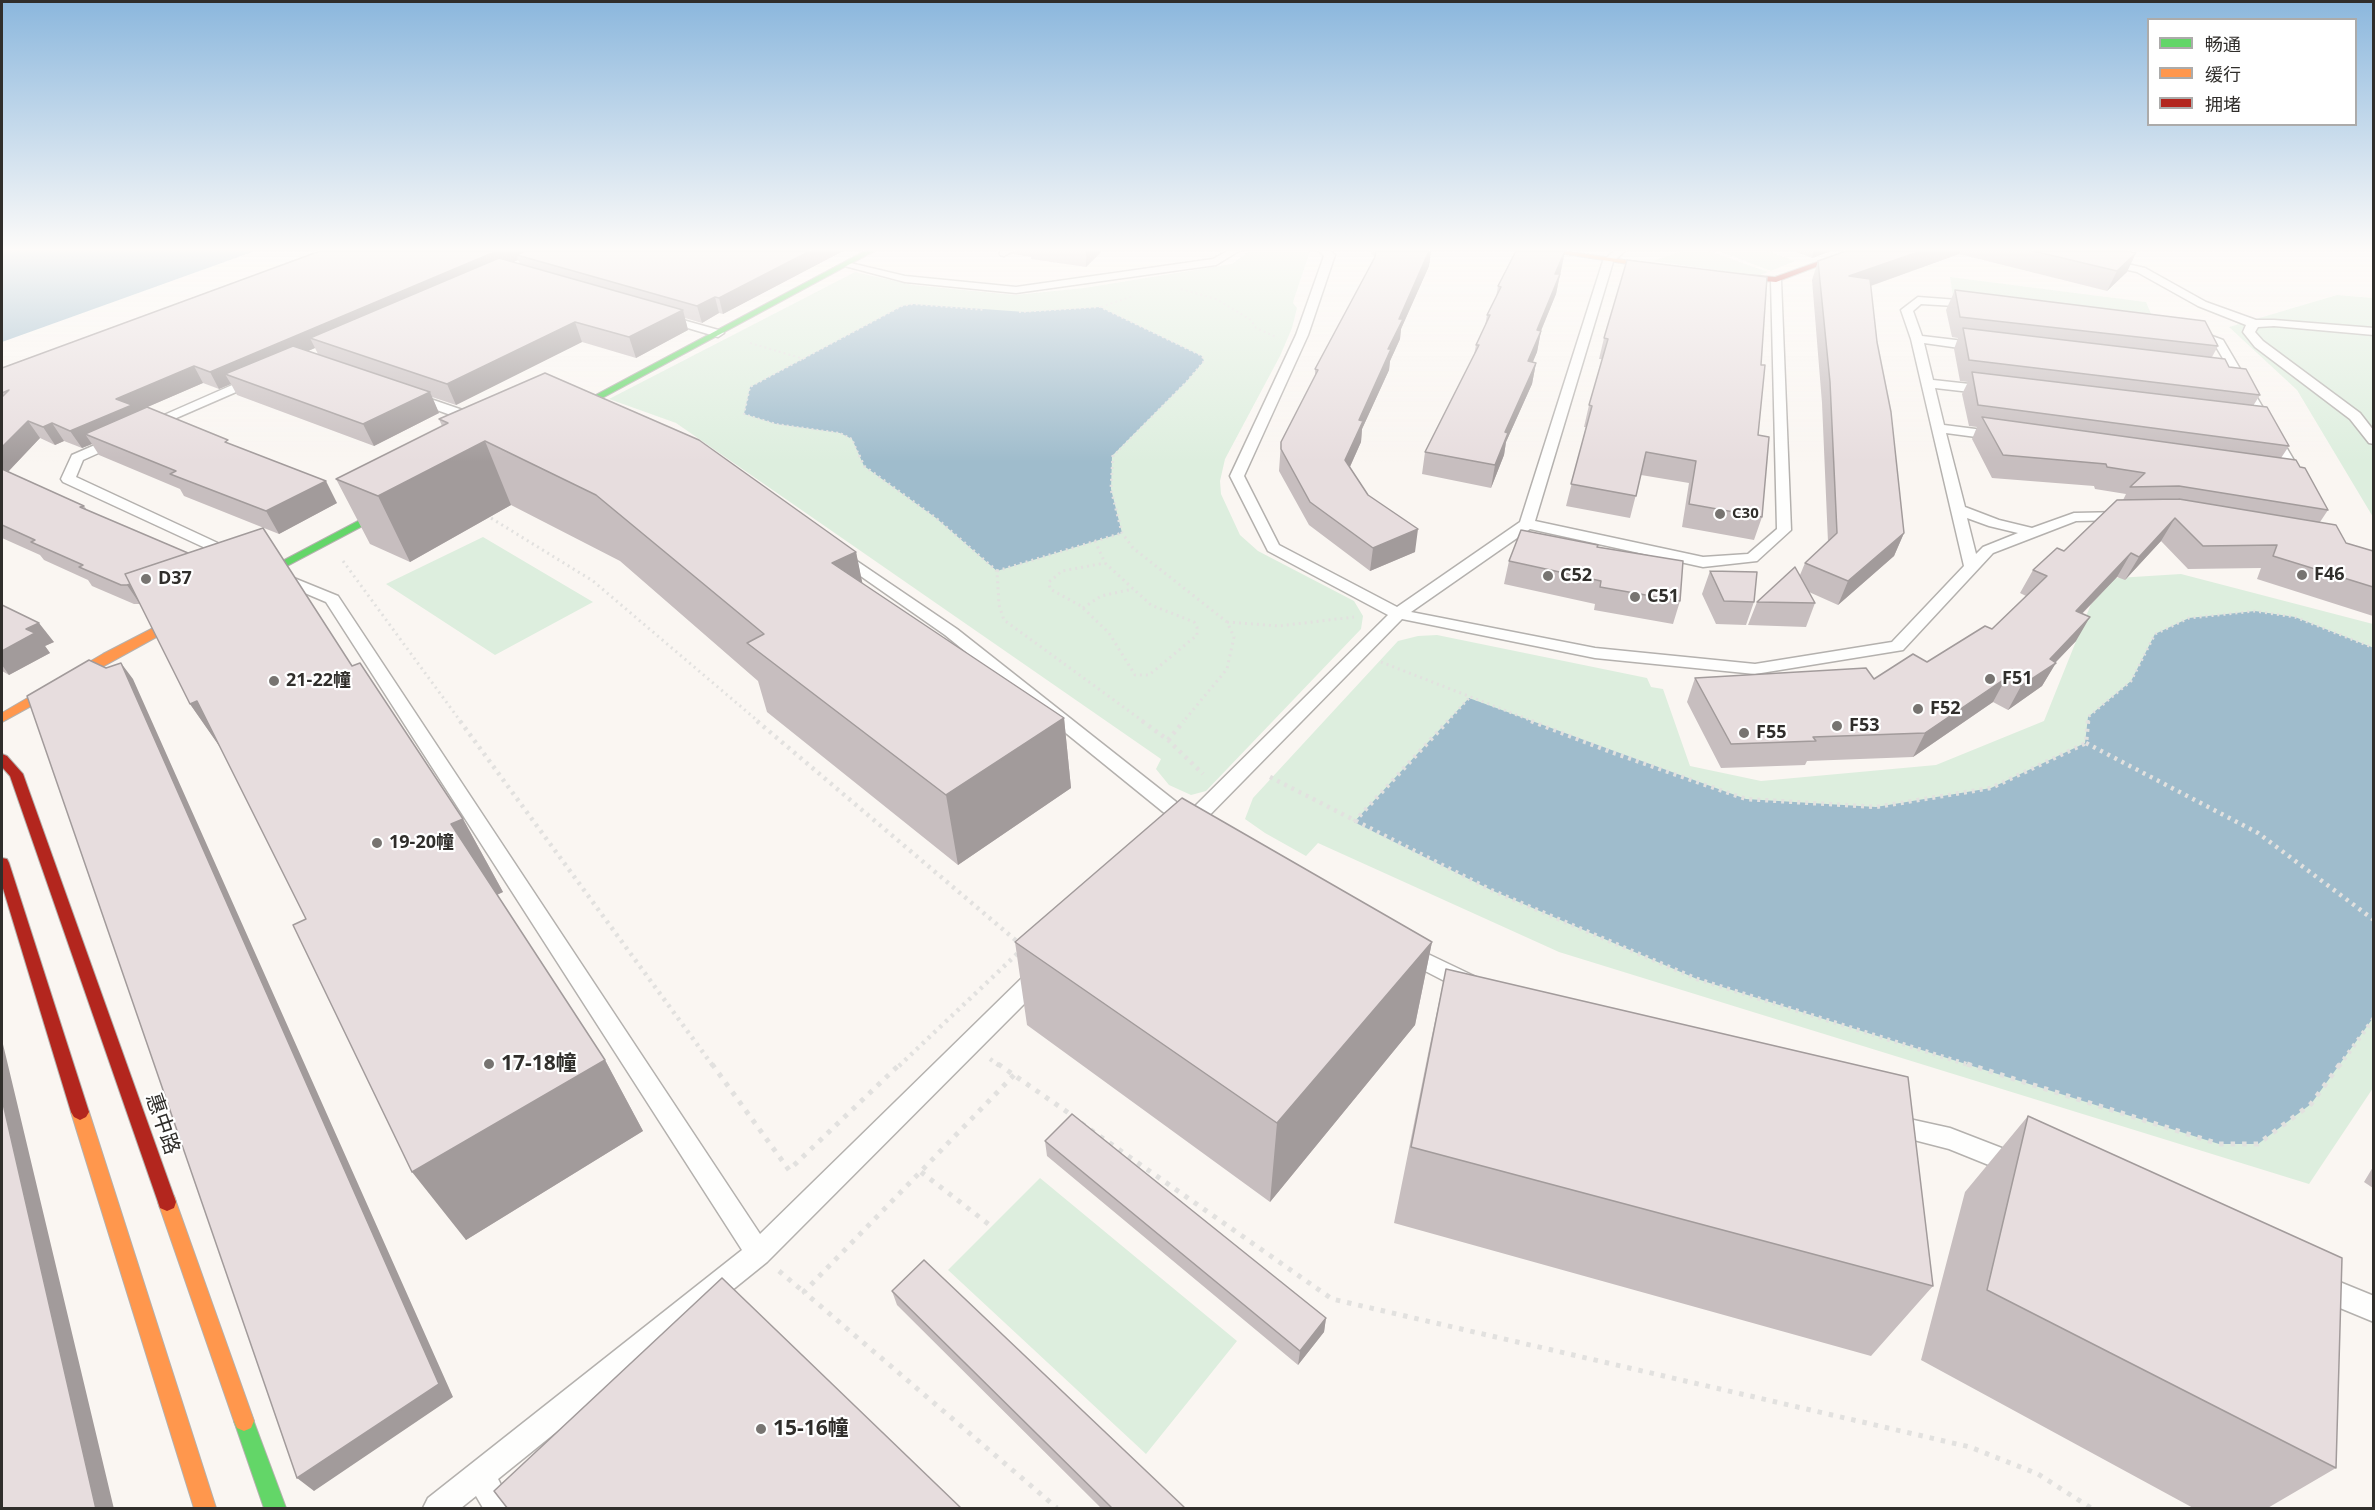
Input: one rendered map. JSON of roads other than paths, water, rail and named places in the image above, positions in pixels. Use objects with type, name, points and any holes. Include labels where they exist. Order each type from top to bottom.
[{"type":"street","points":[[544,426],[740,321]]},
{"type":"street","points":[[228,593],[412,495]]},
{"type":"street","points":[[2,718],[107,657],[208,604]]},
{"type":"street","name":"惠中路","points":[[2,759],[16,774],[275,1509]]},
{"type":"street","points":[[2,863],[205,1509]]},
{"type":"lane","points":[[677,321],[718,333]]},
{"type":"lane","points":[[1306,321],[1237,476],[1273,548],[1398,614],[1595,652],[1755,669],[1897,646],[1988,550],[2074,517],[2142,515]]},
{"type":"lane","points":[[1173,840],[1398,614],[1527,524],[1593,321]]},
{"type":"lane","points":[[1527,524],[1703,562],[1752,558],[1784,530],[1777,321]]},
{"type":"lane","points":[[1911,321],[1971,567]]},
{"type":"lane","points":[[2248,321],[2255,324],[2274,323],[2373,332]]},
{"type":"lane","points":[[2255,324],[2250,327],[2249,332],[2259,344],[2355,416],[2373,440]]},
{"type":"lane","points":[[2181,331],[2193,332],[2219,343],[2234,376],[2295,481]]},
{"type":"lane","points":[[1917,339],[1998,349]]},
{"type":"lane","points":[[270,373],[77,458],[68,479],[268,572],[332,598],[758,1253]]},
{"type":"lane","points":[[1928,383],[1998,392]]},
{"type":"lane","points":[[402,394],[491,424]]},
{"type":"lane","points":[[572,410],[593,420]]},
{"type":"lane","points":[[1938,428],[2008,437]]},
{"type":"lane","points":[[1958,509],[1994,523],[2033,533]]},
{"type":"lane","points":[[825,546],[951,632],[1190,823],[1210,836]]},
{"type":"lane","points":[[1392,944],[1488,992]]},
{"type":"lane","points":[[438,1509],[758,1253],[1049,966]]},
{"type":"lane","points":[[1870,1120],[1950,1139],[2039,1174]]},
{"type":"lane","points":[[2301,1279],[2373,1309]]},
{"type":"lane","points":[[480,1476],[499,1509]]},
{"type":"water","points":[[2,321],[59,321],[2,342]]},
{"type":"water","points":[[873,321],[1130,321],[1202,356],[1204,361],[1112,456],[1111,489],[1122,533],[997,571],[936,518],[864,466],[852,439],[840,433],[776,424],[744,414],[750,387]]},
{"type":"water","points":[[2255,611],[2295,617],[2374,648],[2373,1018],[2311,1104],[2258,1144],[2219,1144],[1697,979],[1491,890],[1354,822],[1469,698],[1746,799],[1876,807],[1991,788],[2085,743],[2088,717],[2131,681],[2155,634],[2189,618]]},
{"type":"place","name":"C30","points":[[1720,514]]},
{"type":"place","name":"F46","points":[[2302,575]]},
{"type":"place","name":"C52","points":[[1548,576]]},
{"type":"place","name":"D37","points":[[146,579]]},
{"type":"place","name":"C51","points":[[1635,597]]},
{"type":"place","name":"F51","points":[[1990,679]]},
{"type":"place","name":"21-22幢","points":[[274,681]]},
{"type":"place","name":"F52","points":[[1918,709]]},
{"type":"place","name":"F53","points":[[1837,726]]},
{"type":"place","name":"F55","points":[[1744,733]]},
{"type":"place","name":"19-20幢","points":[[377,843]]},
{"type":"place","name":"17-18幢","points":[[489,1064]]},
{"type":"place","name":"15-16幢","points":[[761,1429]]}]
